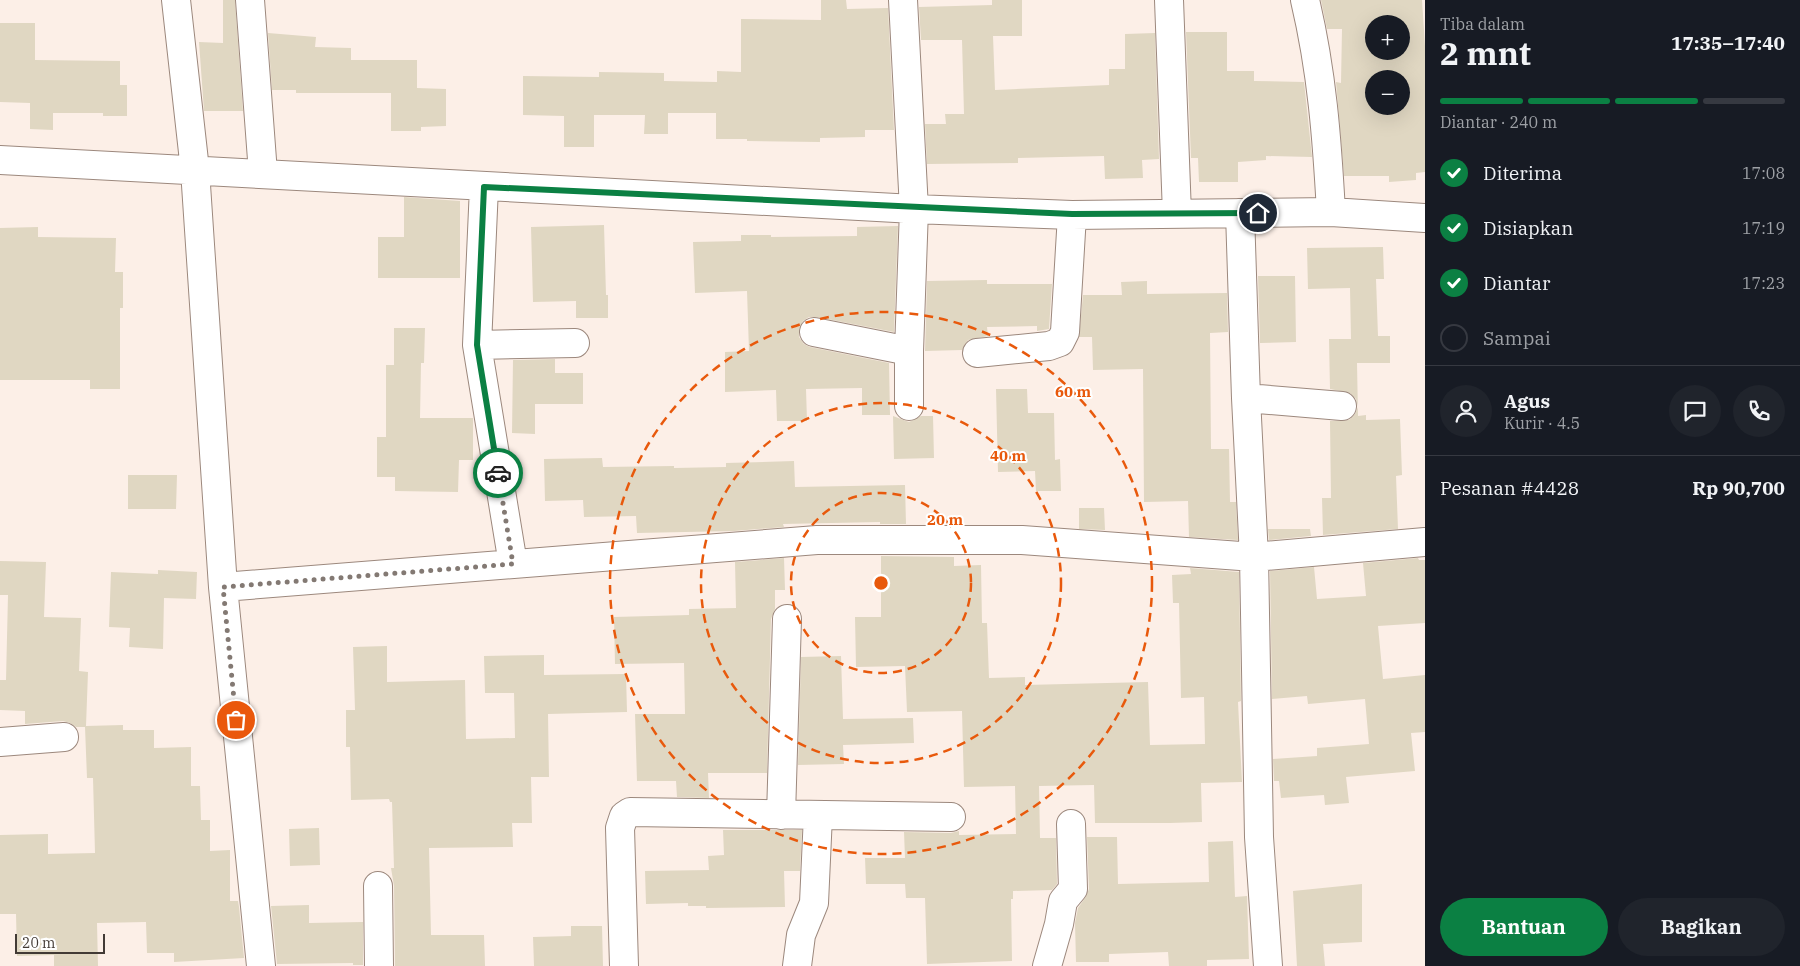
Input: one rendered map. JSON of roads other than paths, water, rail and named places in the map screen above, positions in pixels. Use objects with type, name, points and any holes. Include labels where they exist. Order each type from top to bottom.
[{"type":"street","points":[[176,0],[195,170],[223,587],[261,966]]},
{"type":"street","points":[[250,0],[263,173]]},
{"type":"street","points":[[903,0],[914,208],[909,406]]},
{"type":"street","points":[[1169,0],[1177,214]]},
{"type":"street","points":[[1304,0],[1314,38],[1325,109],[1331,212]]},
{"type":"street","points":[[0,160],[263,173],[484,187],[914,208],[1072,214],[1331,212],[1425,218]]},
{"type":"street","points":[[484,187],[477,345],[513,564]]},
{"type":"street","points":[[1240,213],[1246,398],[1254,557],[1259,837],[1268,966]]},
{"type":"street","points":[[977,353],[1049,346],[1060,342],[1065,332],[1072,214]]},
{"type":"street","points":[[814,332],[909,351]]},
{"type":"street","points":[[477,345],[575,343]]},
{"type":"street","points":[[1246,398],[1342,406]]},
{"type":"street","points":[[223,587],[817,540],[1022,540],[1254,557],[1425,542]]},
{"type":"street","points":[[781,815],[787,619]]},
{"type":"street","points":[[0,742],[64,737]]},
{"type":"street","points":[[624,966],[620,828],[624,816],[638,811],[951,817]]},
{"type":"street","points":[[797,966],[801,935],[814,903],[818,815]]},
{"type":"street","points":[[1047,966],[1060,924],[1063,901],[1073,889],[1071,824]]},
{"type":"street","points":[[378,886],[379,966]]}]
